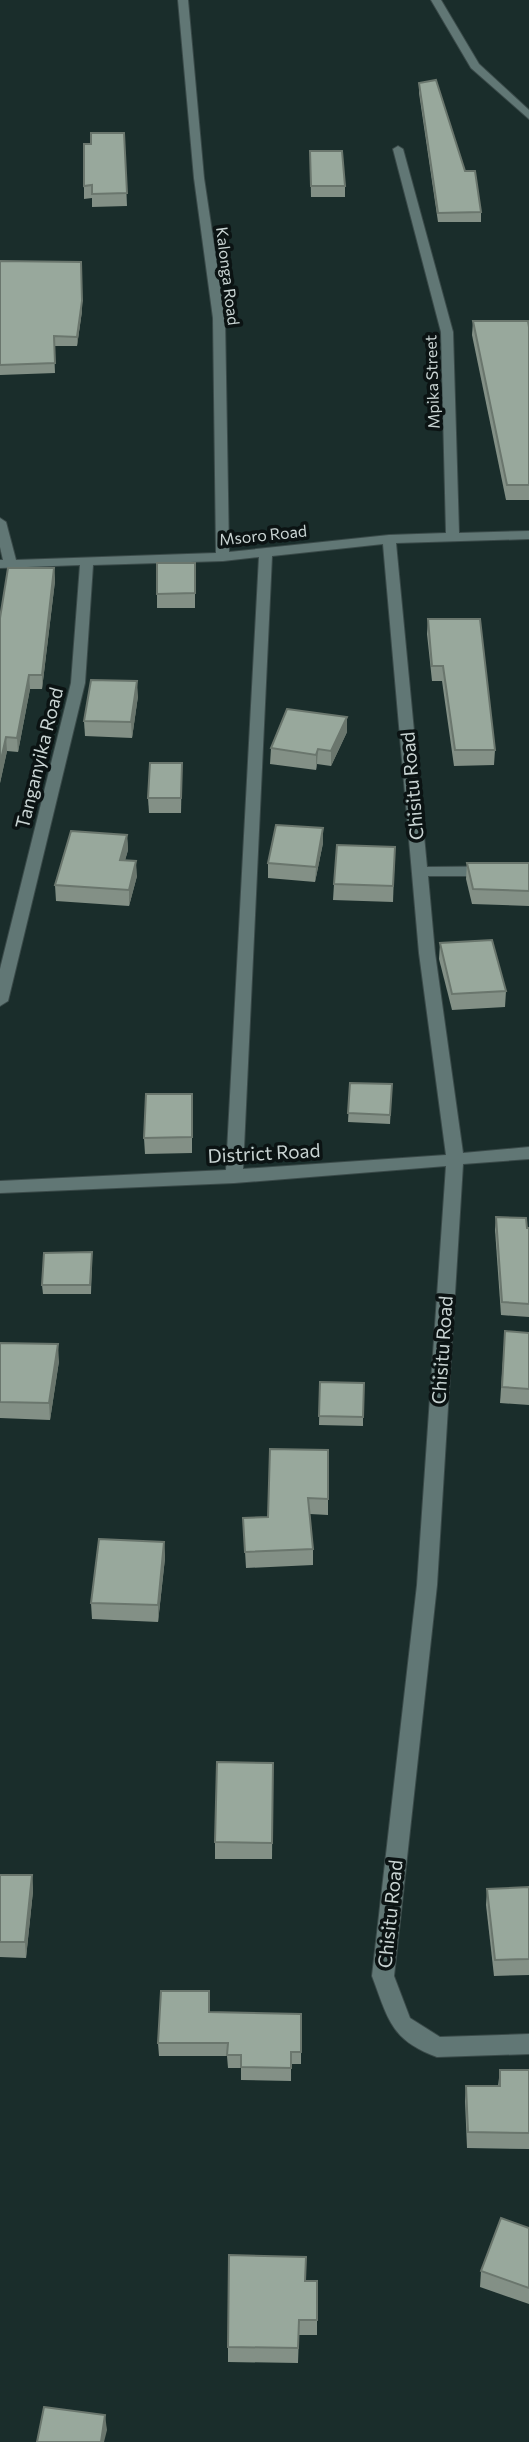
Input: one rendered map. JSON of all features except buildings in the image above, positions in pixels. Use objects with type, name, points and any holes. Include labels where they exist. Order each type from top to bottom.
[{"type":"street","name":"Kalonga Road","points":[[183,0],[199,178],[219,318],[223,557]]},
{"type":"street","points":[[436,0],[475,66],[529,116]]},
{"type":"street","name":"Mpika Street","points":[[398,149],[447,332],[453,537]]},
{"type":"street","points":[[0,522],[6,564]]},
{"type":"street","name":"Msoro Road","points":[[6,564],[223,557],[388,539],[529,535]]},
{"type":"street","name":"Chisitu Road","points":[[388,539],[427,953],[455,1159],[427,1585],[383,1976],[401,2024],[437,2047],[529,2044]]},
{"type":"street","points":[[234,1177],[266,553]]},
{"type":"street","name":"Tanganyika Road","points":[[0,1001],[78,683],[87,562]]},
{"type":"street","points":[[420,872],[529,870]]},
{"type":"street","name":"District Road","points":[[0,1187],[234,1177],[529,1153]]}]
